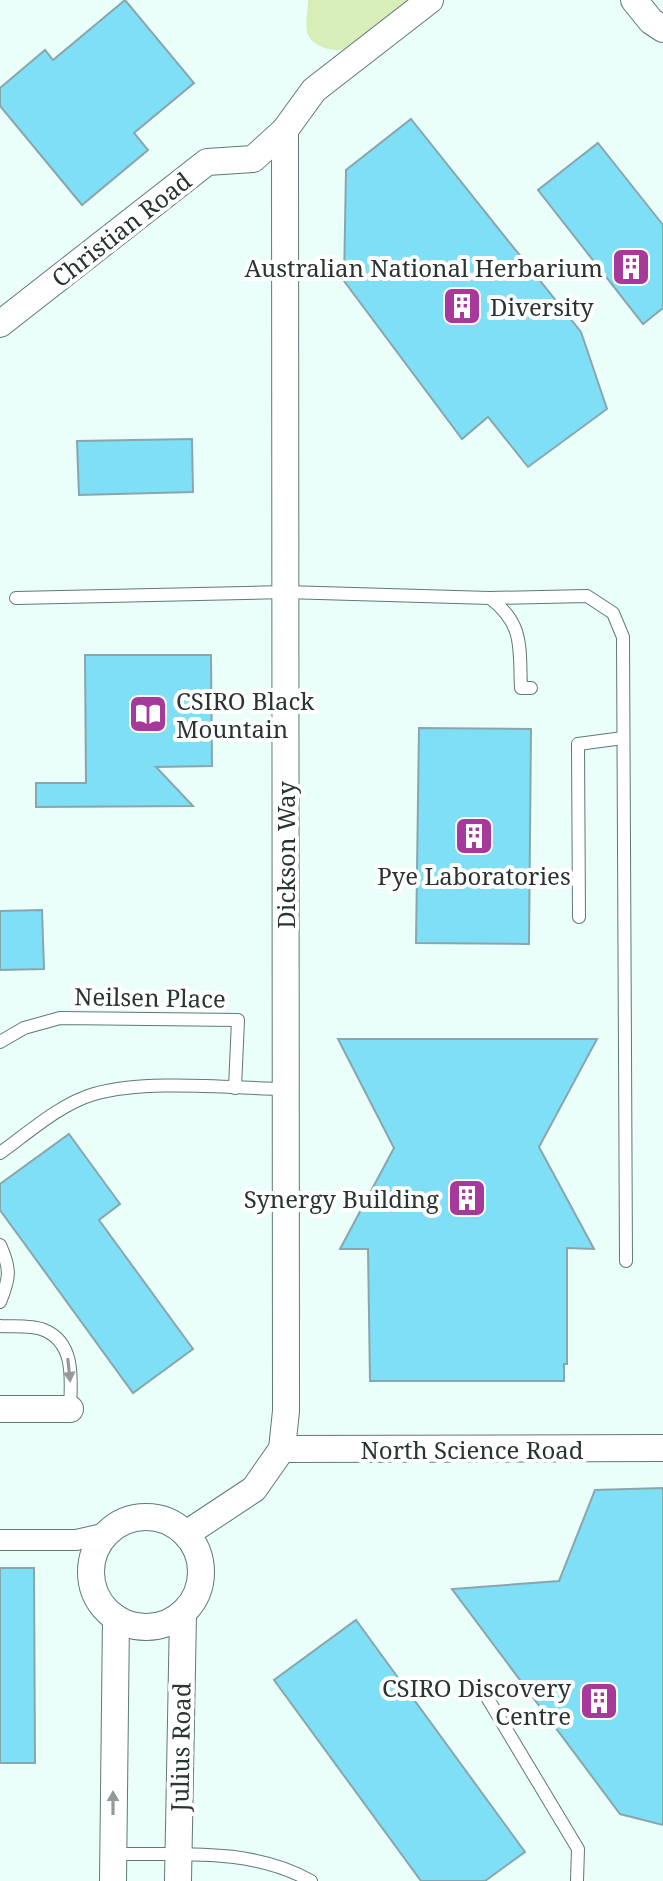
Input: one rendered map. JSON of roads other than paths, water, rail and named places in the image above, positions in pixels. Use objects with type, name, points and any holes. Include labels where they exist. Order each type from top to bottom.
[{"type":"street","name":"Christian Road","points":[[0,324],[207,162],[253,159],[285,130],[314,90],[430,0]]},
{"type":"street","points":[[634,0],[651,21],[663,29]]},
{"type":"street","name":"Dickson Way","points":[[282,1449],[286,1396],[285,130]]},
{"type":"street","points":[[0,1409],[70,1409]]},
{"type":"street","name":"North Science Road","points":[[282,1449],[663,1448]]},
{"type":"street","points":[[186,1534],[254,1489],[282,1449]]},
{"type":"street","points":[[155,1517],[172,1523],[186,1534],[200,1560],[201,1574],[199,1589],[183,1614],[167,1623],[150,1627],[132,1625],[116,1618],[104,1607],[95,1593],[91,1577],[94,1554],[107,1533],[121,1523],[155,1517]]},
{"type":"street","points":[[0,1540],[76,1540],[107,1533]]},
{"type":"street","name":"Julius Road","points":[[178,1868],[183,1614]]},
{"type":"street","points":[[113,1881],[116,1618]]},
{"type":"lane","points":[[16,598],[285,592],[490,598],[587,596],[613,613],[623,637],[626,1261]]},
{"type":"lane","points":[[490,598],[505,609],[513,621],[518,635],[521,688],[531,688]]},
{"type":"lane","points":[[579,917],[578,744],[623,738]]},
{"type":"lane","name":"Neilsen Place","points":[[0,1042],[24,1028],[60,1018],[238,1020],[235,1088]]},
{"type":"lane","points":[[0,1153],[55,1114],[93,1094],[150,1087],[285,1089]]},
{"type":"lane","points":[[0,1245],[9,1264],[7,1284],[0,1302]]},
{"type":"lane","points":[[0,1326],[44,1329],[63,1343],[71,1366],[70,1409]]},
{"type":"lane","points":[[488,1699],[578,1849],[577,1881]]},
{"type":"lane","points":[[113,1854],[178,1868],[230,1856],[255,1860],[311,1881]]},
{"type":"place","name":"Australian National Herbarium","points":[[631,267]]},
{"type":"place","name":"Diversity","points":[[462,306]]},
{"type":"place","name":"CSIRO Black Mountain","points":[[148,714]]},
{"type":"place","name":"Pye Laboratories","points":[[474,836]]},
{"type":"place","name":"Synergy Building","points":[[467,1198]]},
{"type":"place","name":"CSIRO Discovery Centre","points":[[599,1701]]}]
